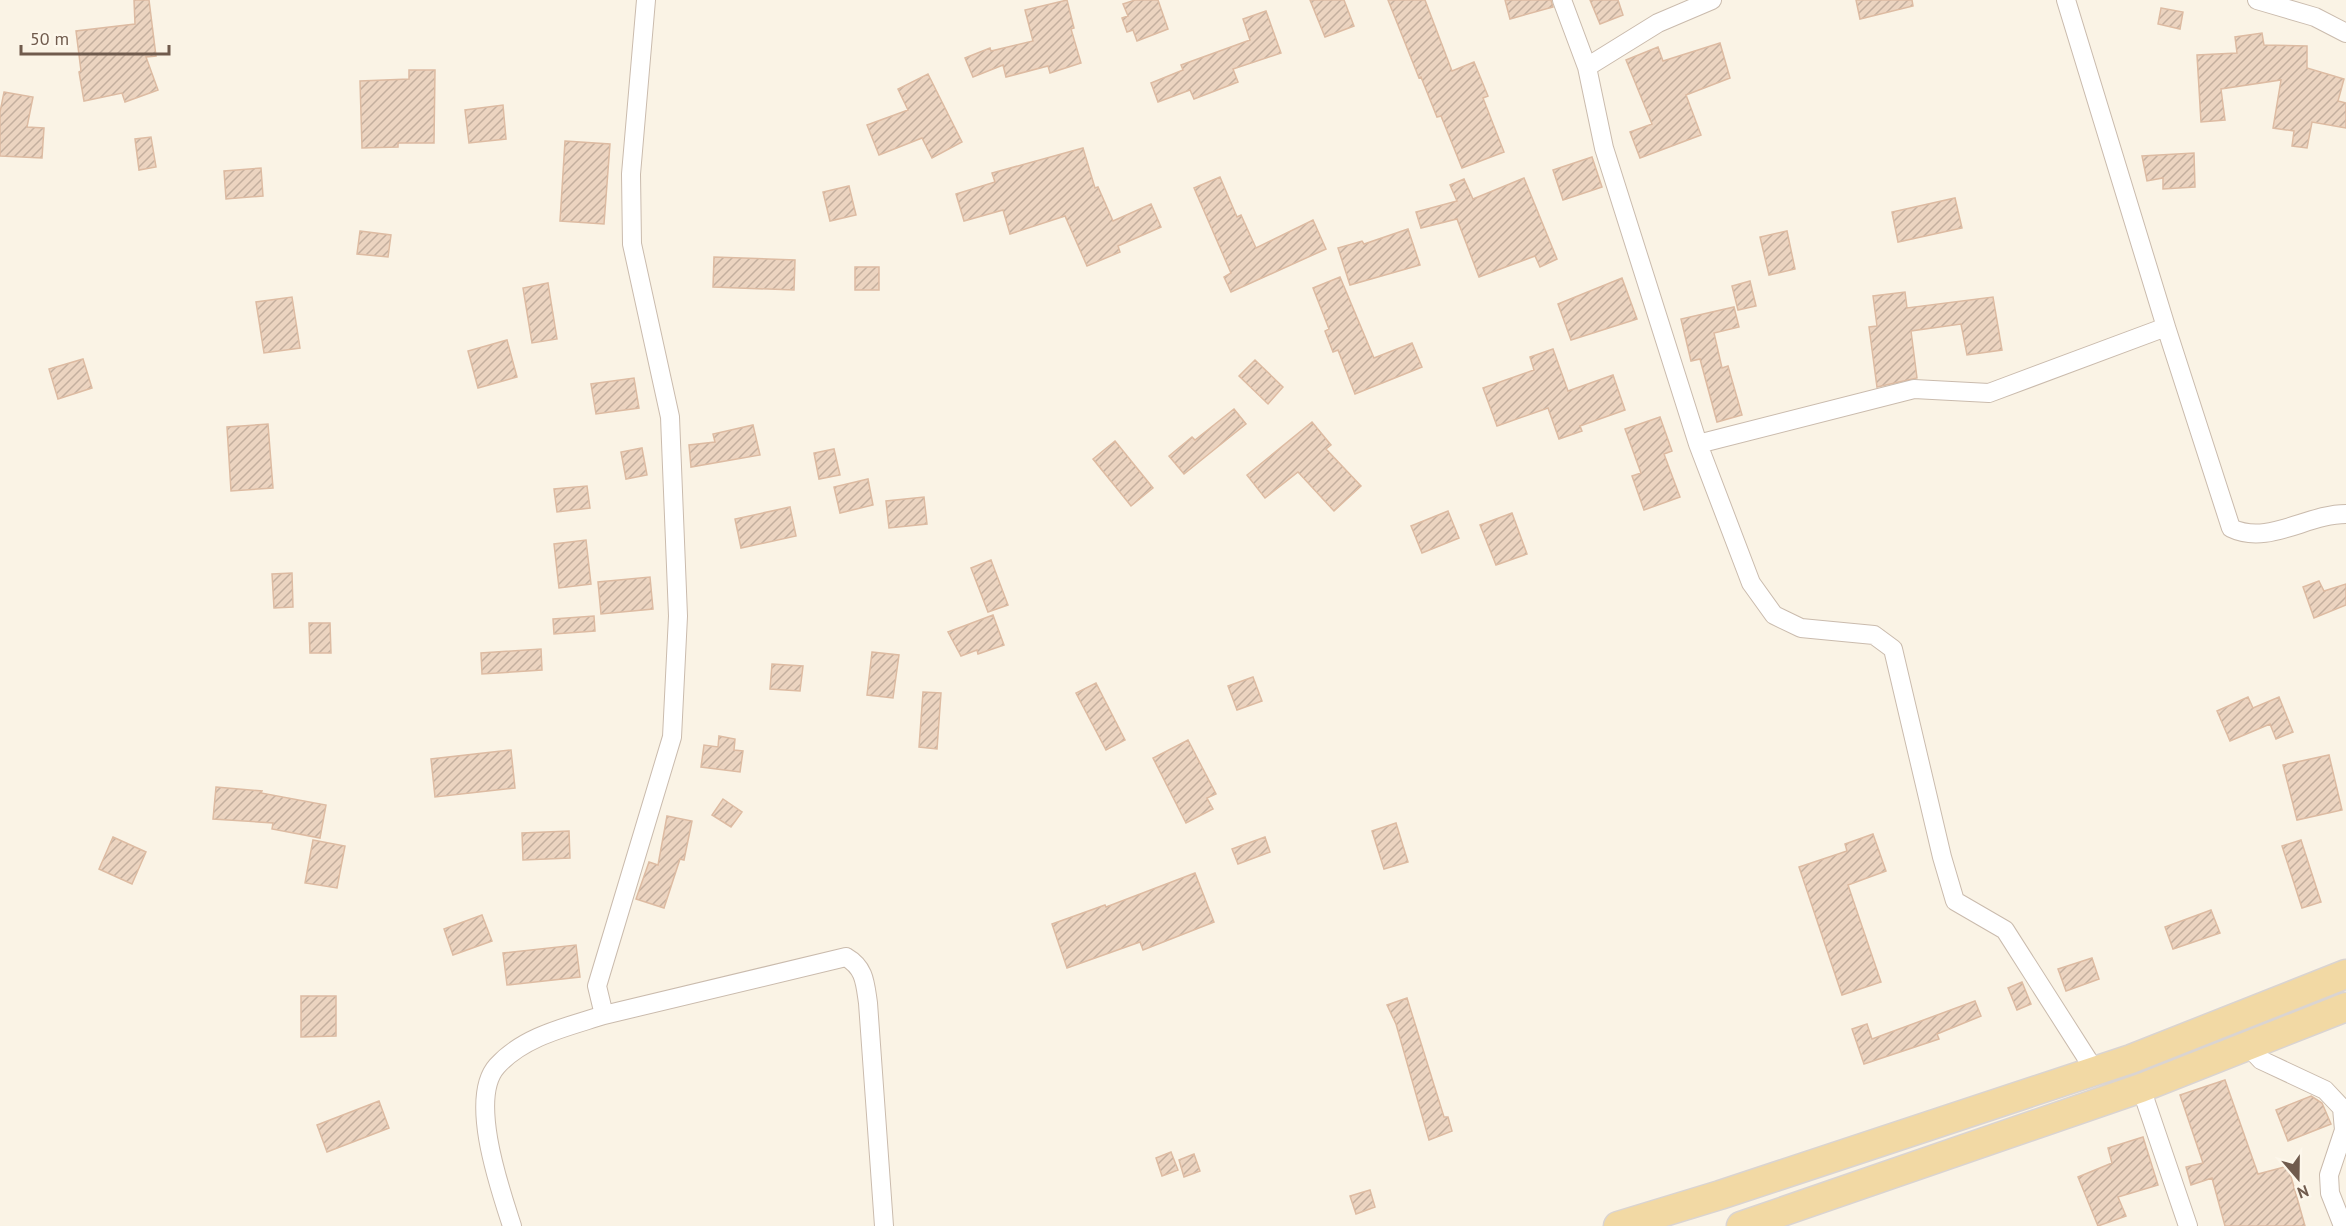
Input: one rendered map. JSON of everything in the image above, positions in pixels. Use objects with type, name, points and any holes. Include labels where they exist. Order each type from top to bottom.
[{"type":"main road","points":[[1618,1226],[1720,1195],[2131,1059],[2346,974]]},
{"type":"main road","points":[[1741,1226],[2141,1088],[2346,1007]]},
{"type":"street","points":[[604,1015],[597,986],[672,737],[678,616],[670,417],[632,244],[630,174],[646,0]]},
{"type":"street","points":[[1562,0],[1587,67],[1604,148],[1698,444],[1751,583],[1774,615],[1801,628],[1874,635],[1893,649],[1942,857],[1955,901],[2005,930],[2095,1071]]},
{"type":"street","points":[[1587,67],[1658,23],[1712,0]]},
{"type":"street","points":[[2066,0],[2166,327],[2231,528],[2244,535],[2264,534],[2329,514],[2346,514]]},
{"type":"street","points":[[2257,0],[2315,17],[2346,33]]},
{"type":"street","points":[[1698,444],[1914,389],[1989,393],[2166,327]]},
{"type":"street","points":[[512,1226],[485,1120],[486,1088],[495,1067],[516,1049],[545,1034],[604,1015],[846,957],[856,963],[863,974],[868,1003],[884,1226]]},
{"type":"street","points":[[2247,1045],[2261,1060],[2325,1090],[2342,1108],[2344,1130],[2330,1175],[2330,1193],[2343,1226]]},
{"type":"street","points":[[2141,1088],[2188,1226]]},
{"type":"building","points":[[134,0],[149,0],[156,56],[146,57],[158,90],[125,102],[122,93],[84,101],[76,31],[135,24]]},
{"type":"building","points":[[1067,0],[1074,28],[1071,29],[1081,63],[1050,73],[1048,66],[1006,77],[1003,65],[973,77],[965,58],[990,48],[991,51],[1033,41],[1025,10]]},
{"type":"building","points":[[1135,0],[1158,0],[1168,29],[1137,41],[1133,30],[1127,32],[1122,18],[1128,16],[1123,4]]},
{"type":"building","points":[[1310,0],[1344,0],[1354,26],[1325,37]]},
{"type":"building","points":[[1388,0],[1425,0],[1452,71],[1474,62],[1488,96],[1483,98],[1504,152],[1462,168],[1441,116],[1437,117],[1421,77],[1419,78]]},
{"type":"building","points":[[1505,0],[1551,0],[1553,7],[1510,19]]},
{"type":"building","points":[[1590,0],[1618,0],[1623,15],[1600,24]]},
{"type":"building","points":[[1856,0],[1912,0],[1913,6],[1860,19]]},
{"type":"building","points":[[2161,8],[2183,12],[2180,29],[2158,24]]},
{"type":"building","points":[[1266,11],[1281,53],[1233,69],[1238,82],[1194,99],[1190,90],[1158,102],[1151,83],[1183,70],[1181,65],[1250,40],[1243,19]]},
{"type":"building","points":[[2262,33],[2264,45],[2307,46],[2307,68],[2344,79],[2338,101],[2346,103],[2346,128],[2312,122],[2307,148],[2292,146],[2294,131],[2273,128],[2281,80],[2221,89],[2225,120],[2201,122],[2197,55],[2237,53],[2235,37]]},
{"type":"building","points":[[1720,43],[1730,78],[1686,95],[1701,135],[1640,158],[1630,132],[1652,124],[1626,60],[1658,47],[1663,61]]},
{"type":"building","points":[[409,70],[435,70],[434,143],[398,143],[398,147],[362,148],[360,81],[409,79]]},
{"type":"building","points":[[928,74],[962,142],[932,158],[922,138],[879,155],[867,125],[908,110],[898,89]]},
{"type":"building","points":[[4,92],[33,97],[27,127],[44,128],[42,158],[0,156],[0,112]]},
{"type":"building","points":[[503,105],[506,139],[469,143],[465,110]]},
{"type":"building","points":[[151,137],[156,167],[139,170],[135,139]]},
{"type":"building","points":[[565,141],[610,144],[604,224],[560,221]]},
{"type":"building","points":[[1083,148],[1095,188],[1098,187],[1113,221],[1151,204],[1161,227],[1118,246],[1120,252],[1087,266],[1065,216],[1010,234],[1003,210],[964,221],[956,194],[995,182],[992,173]]},
{"type":"building","points":[[2194,153],[2195,187],[2163,189],[2163,178],[2147,181],[2142,156]]},
{"type":"building","points":[[1592,157],[1602,187],[1563,200],[1553,170]]},
{"type":"building","points":[[261,168],[263,196],[226,199],[224,171]]},
{"type":"building","points":[[1220,177],[1237,217],[1241,215],[1256,248],[1313,220],[1326,249],[1231,292],[1224,277],[1231,273],[1194,188]]},
{"type":"building","points":[[1524,178],[1557,259],[1540,267],[1535,256],[1479,277],[1457,219],[1421,228],[1416,212],[1457,201],[1450,185],[1464,179],[1473,199]]},
{"type":"building","points":[[849,186],[856,215],[830,221],[823,192]]},
{"type":"building","points":[[1955,198],[1962,228],[1898,242],[1892,212]]},
{"type":"building","points":[[1408,229],[1420,265],[1350,285],[1338,248],[1362,241],[1364,244]]},
{"type":"building","points":[[360,231],[391,235],[388,257],[357,254]]},
{"type":"building","points":[[1787,231],[1795,269],[1769,275],[1760,237]]},
{"type":"building","points":[[714,257],[795,260],[794,290],[713,287]]},
{"type":"building","points":[[855,267],[879,267],[879,290],[855,290]]},
{"type":"building","points":[[1340,277],[1374,358],[1412,343],[1422,367],[1355,394],[1338,350],[1333,352],[1325,331],[1329,329],[1313,288]]},
{"type":"building","points":[[1622,278],[1637,319],[1571,340],[1558,304]]},
{"type":"building","points":[[1750,281],[1756,306],[1738,310],[1732,286]]},
{"type":"building","points":[[548,283],[557,339],[532,343],[523,288]]},
{"type":"building","points":[[1905,292],[1907,308],[1993,297],[2002,350],[1967,355],[1961,324],[1911,331],[1917,378],[1877,387],[1869,327],[1877,326],[1873,296]]},
{"type":"building","points":[[292,297],[300,348],[264,353],[256,302]]},
{"type":"building","points":[[1734,307],[1739,327],[1714,333],[1722,368],[1728,366],[1742,415],[1717,422],[1700,359],[1691,361],[1681,319]]},
{"type":"building","points":[[507,340],[517,377],[478,388],[468,351]]},
{"type":"building","points":[[1553,349],[1568,391],[1613,375],[1625,410],[1580,426],[1582,431],[1559,439],[1548,408],[1497,426],[1483,388],[1534,370],[1530,357]]},
{"type":"building","points":[[83,359],[92,388],[58,399],[49,369]]},
{"type":"building","points":[[1255,360],[1283,387],[1268,404],[1239,376]]},
{"type":"building","points":[[634,378],[639,408],[596,414],[591,384]]},
{"type":"building","points":[[1234,409],[1246,424],[1184,474],[1169,456],[1192,437],[1195,440]]},
{"type":"building","points":[[1660,417],[1672,451],[1664,454],[1680,497],[1644,510],[1632,476],[1641,473],[1625,429]]},
{"type":"building","points":[[1312,422],[1331,445],[1326,449],[1361,486],[1334,511],[1298,472],[1265,498],[1247,475]]},
{"type":"building","points":[[268,424],[273,488],[231,491],[227,427]]},
{"type":"building","points":[[753,425],[760,455],[691,467],[689,445],[715,442],[713,434]]},
{"type":"building","points":[[1115,441],[1153,488],[1131,506],[1093,459]]},
{"type":"building","points":[[642,448],[647,475],[626,479],[621,452]]},
{"type":"building","points":[[834,449],[840,475],[819,479],[814,453]]},
{"type":"building","points":[[868,479],[873,505],[840,513],[834,487]]},
{"type":"building","points":[[587,486],[590,508],[557,512],[554,489]]},
{"type":"building","points":[[924,497],[927,524],[889,528],[886,501]]},
{"type":"building","points":[[790,507],[796,536],[741,548],[735,519]]},
{"type":"building","points":[[1448,511],[1459,538],[1422,553],[1411,526]]},
{"type":"building","points":[[1512,513],[1527,554],[1496,565],[1480,525]]},
{"type":"building","points":[[586,540],[591,584],[559,588],[554,544]]},
{"type":"building","points":[[991,560],[1008,605],[988,612],[971,568]]},
{"type":"building","points":[[292,573],[293,607],[274,608],[272,574]]},
{"type":"building","points":[[650,577],[653,609],[601,614],[598,582]]},
{"type":"building","points":[[2319,581],[2324,591],[2346,584],[2346,605],[2314,618],[2303,587]]},
{"type":"building","points":[[993,615],[1004,645],[978,654],[977,650],[961,656],[948,632]]},
{"type":"building","points":[[594,616],[595,631],[554,634],[553,619]]},
{"type":"building","points":[[309,623],[330,623],[331,653],[310,653]]},
{"type":"building","points":[[541,649],[542,670],[482,674],[481,653]]},
{"type":"building","points":[[872,652],[899,655],[893,698],[867,695]]},
{"type":"building","points":[[772,664],[803,666],[800,691],[770,689]]},
{"type":"building","points":[[1253,677],[1262,701],[1237,710],[1228,686]]},
{"type":"building","points":[[1096,683],[1125,740],[1106,750],[1076,693]]},
{"type":"building","points":[[923,692],[941,693],[937,749],[919,747]]},
{"type":"building","points":[[2248,697],[2253,708],[2279,697],[2293,732],[2276,739],[2270,724],[2230,741],[2217,711]]},
{"type":"building","points":[[719,736],[735,739],[734,750],[743,751],[740,772],[701,767],[704,745],[718,747]]},
{"type":"building","points":[[1188,740],[1216,794],[1207,798],[1213,809],[1186,823],[1153,758]]},
{"type":"building","points":[[511,750],[515,788],[435,797],[431,759]]},
{"type":"building","points":[[2329,755],[2342,810],[2297,820],[2283,765]]},
{"type":"building","points":[[216,787],[262,791],[261,793],[326,805],[320,838],[272,829],[273,823],[213,819]]},
{"type":"building","points":[[723,799],[742,812],[731,827],[712,815]]},
{"type":"building","points":[[667,816],[692,821],[684,860],[680,859],[664,908],[636,899],[649,862],[658,865]]},
{"type":"building","points":[[1396,823],[1408,862],[1384,869],[1372,831]]},
{"type":"building","points":[[569,831],[570,858],[523,860],[522,833]]},
{"type":"building","points":[[1873,834],[1886,871],[1848,885],[1881,982],[1842,995],[1799,867],[1847,851],[1845,844]]},
{"type":"building","points":[[113,837],[146,852],[132,884],[99,869]]},
{"type":"building","points":[[1265,837],[1270,852],[1238,864],[1232,849]]},
{"type":"building","points":[[313,840],[345,846],[337,888],[305,883]]},
{"type":"building","points":[[2301,840],[2321,902],[2302,908],[2282,846]]},
{"type":"building","points":[[1195,873],[1214,922],[1143,950],[1140,942],[1067,968],[1052,924],[1105,905],[1106,907]]},
{"type":"building","points":[[2211,910],[2220,933],[2173,949],[2165,927]]},
{"type":"building","points":[[482,915],[492,941],[453,955],[444,929]]},
{"type":"building","points":[[576,945],[580,977],[507,985],[503,953]]},
{"type":"building","points":[[2092,958],[2099,979],[2066,991],[2058,969]]},
{"type":"building","points":[[2022,982],[2031,1004],[2017,1010],[2008,988]]},
{"type":"building","points":[[301,996],[336,996],[336,1036],[301,1037]]},
{"type":"building","points":[[1407,998],[1444,1117],[1448,1117],[1452,1131],[1429,1140],[1396,1024],[1387,1005]]},
{"type":"building","points":[[1975,1001],[1981,1016],[1937,1034],[1939,1039],[1864,1064],[1852,1029],[1867,1024],[1872,1039]]},
{"type":"building","points":[[2225,1080],[2258,1174],[2288,1166],[2305,1226],[2225,1226],[2212,1178],[2191,1185],[2186,1167],[2203,1163],[2180,1095]]},
{"type":"building","points":[[2311,1096],[2322,1103],[2331,1124],[2288,1141],[2276,1110]]},
{"type":"building","points":[[379,1101],[389,1128],[327,1152],[317,1125]]},
{"type":"building","points":[[2143,1137],[2158,1185],[2118,1197],[2126,1216],[2098,1226],[2078,1177],[2112,1163],[2108,1148]]},
{"type":"building","points":[[1171,1152],[1178,1170],[1162,1176],[1156,1158]]},
{"type":"building","points":[[1194,1154],[1200,1171],[1184,1177],[1179,1160]]},
{"type":"building","points":[[1370,1190],[1375,1207],[1356,1214],[1350,1196]]}]
